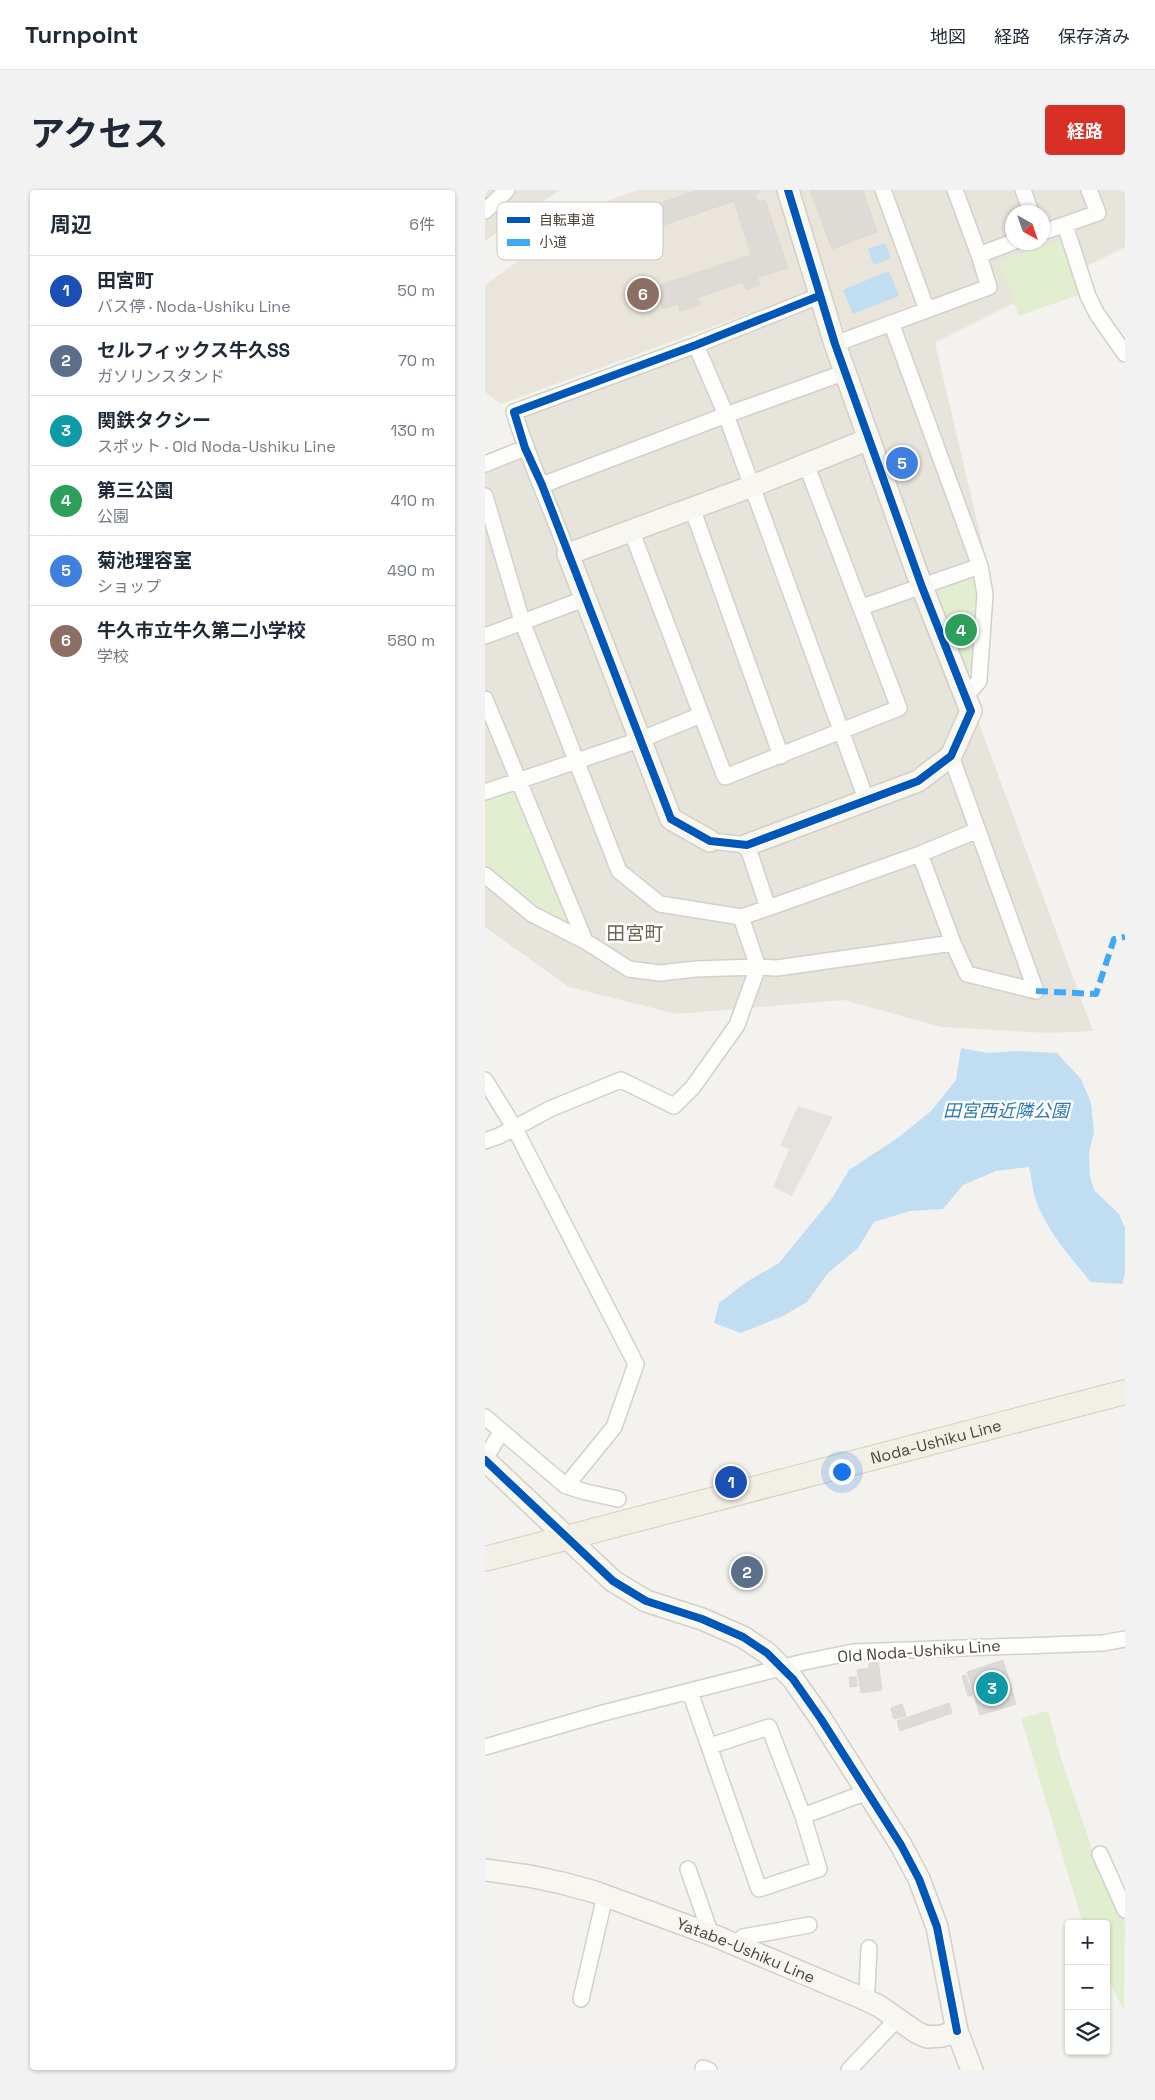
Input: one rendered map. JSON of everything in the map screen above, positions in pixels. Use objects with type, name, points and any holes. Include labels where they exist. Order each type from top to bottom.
[{"type":"main road","name":"Noda-Ushiku Line","points":[[485,1558],[1125,1392]]},
{"type":"street","points":[[485,211],[507,190]]},
{"type":"street","points":[[788,190],[835,344],[922,586],[971,711],[951,756],[917,781],[747,845],[710,841],[671,819],[642,739],[584,598],[542,485],[525,448],[514,412],[696,345],[819,296]]},
{"type":"street","points":[[883,190],[927,310]]},
{"type":"street","points":[[835,344],[892,325],[927,310],[989,288],[955,190]]},
{"type":"street","points":[[1023,190],[1028,205]]},
{"type":"street","points":[[1050,230],[1098,213],[1089,190]]},
{"type":"street","points":[[1065,225],[1088,296],[1097,314],[1125,354]]},
{"type":"street","points":[[979,255],[1005,245]]},
{"type":"street","points":[[892,325],[980,566],[985,594],[979,681],[965,697]]},
{"type":"street","points":[[696,345],[726,415],[750,487],[866,799]]},
{"type":"street","points":[[542,485],[726,415],[846,372]]},
{"type":"street","points":[[568,554],[750,487],[869,439]]},
{"type":"street","points":[[485,464],[525,448]]},
{"type":"street","points":[[631,530],[725,777],[781,756],[899,708],[807,464]]},
{"type":"street","points":[[485,496],[522,622],[619,871],[660,904],[741,917],[920,854],[978,830]]},
{"type":"street","points":[[692,508],[781,756]]},
{"type":"street","points":[[862,607],[980,566]]},
{"type":"street","points":[[485,636],[584,598]]},
{"type":"street","points":[[485,699],[585,941]]},
{"type":"street","points":[[485,792],[642,739],[701,715]]},
{"type":"street","points":[[920,854],[953,943],[967,974],[1036,991],[951,756]]},
{"type":"street","points":[[747,845],[768,908]]},
{"type":"street","points":[[485,875],[532,914],[585,941],[629,969],[660,973],[696,969],[777,968],[953,943]]},
{"type":"street","points":[[485,1141],[499,1136],[552,1108],[621,1080],[673,1106],[693,1087],[737,1025],[758,967],[741,917]]},
{"type":"street","points":[[485,1080],[514,1127],[636,1364],[614,1427],[566,1486]]},
{"type":"street","points":[[485,1417],[566,1486],[618,1499]]},
{"type":"street","points":[[501,1432],[485,1460],[613,1581],[646,1601],[731,1630],[757,1645],[783,1667],[821,1719],[901,1845],[929,1902],[941,1943],[957,2032],[972,2070]]},
{"type":"street","name":"Old Noda-Ushiku Line","points":[[485,1747],[603,1713],[783,1667],[853,1652],[1103,1643],[1125,1639]]},
{"type":"street","points":[[690,1692],[759,1889],[819,1868],[803,1816],[769,1727],[710,1746]]},
{"type":"street","points":[[803,1816],[867,1792]]},
{"type":"street","points":[[1100,1854],[1125,1910]]},
{"type":"street","points":[[688,1869],[711,1935]]},
{"type":"street","name":"Yatabe-Ushiku Line","points":[[485,1870],[554,1881],[605,1896],[711,1935],[862,1998],[927,2037],[957,2032]]},
{"type":"street","points":[[581,1999],[605,1896]]},
{"type":"street","points":[[738,1946],[743,1937],[809,1925]]},
{"type":"street","points":[[862,1998],[867,1990],[869,1948]]},
{"type":"street","points":[[849,2070],[898,2018]]},
{"type":"shaded area","points":[[485,190],[560,190],[542,202],[497,202],[497,233],[485,241]]},
{"type":"shaded area","points":[[637,190],[875,190],[917,303],[845,332],[827,285],[501,404],[485,392],[485,285],[520,260],[663,260],[663,202],[606,202]]},
{"type":"shaded area","points":[[887,190],[1125,190],[1125,247],[935,343],[988,567],[947,614],[957,664],[1093,1031],[1047,1033],[941,1027],[844,1000],[677,1014],[569,987],[485,927],[485,465],[531,447],[520,416],[811,306],[830,357],[934,313]]},
{"type":"shaded area","points":[[912,449],[917,469],[895,477],[889,459]]},
{"type":"shaded area","points":[[798,1106],[833,1117],[792,1196],[773,1187],[789,1149],[780,1146]]},
{"type":"green space","points":[[1068,237],[1086,292],[1019,316],[999,262],[1032,250],[1050,250],[1050,244]]},
{"type":"green space","points":[[971,572],[979,585],[973,670],[968,673],[963,671],[935,594],[936,585]]},
{"type":"green space","points":[[517,780],[585,941],[485,875],[485,792]]},
{"type":"green space","points":[[1048,1711],[1060,1755],[1098,1866],[1125,1922],[1124,2010],[1110,1984],[1110,1920],[1082,1920],[1021,1718]]},
{"type":"water","points":[[885,243],[891,258],[874,265],[868,249]]},
{"type":"water","points":[[889,271],[899,296],[853,314],[843,290]]},
{"type":"water","name":"田宮西近隣公園","points":[[961,1048],[988,1053],[1019,1051],[1057,1053],[1081,1079],[1091,1103],[1094,1132],[1089,1153],[1090,1176],[1094,1190],[1119,1214],[1125,1228],[1125,1274],[1122,1284],[1091,1282],[1068,1254],[1046,1223],[1041,1212],[1035,1197],[1029,1167],[996,1171],[963,1185],[943,1209],[910,1211],[874,1222],[858,1248],[828,1273],[807,1302],[783,1316],[741,1333],[714,1323],[719,1303],[748,1281],[779,1263],[833,1197],[849,1170],[899,1137],[931,1111],[956,1080]]},
{"type":"building","points":[[698,190],[760,190],[761,192],[755,194],[758,202],[765,200],[788,268],[757,278],[760,285],[746,290],[743,282],[697,298],[700,304],[680,311],[678,304],[662,309],[655,287],[751,255],[734,201],[663,225],[663,202]]},
{"type":"building","points":[[810,190],[863,190],[877,232],[832,249]]},
{"type":"building","points":[[878,1660],[882,1690],[861,1693],[857,1670],[869,1668],[869,1662]]},
{"type":"building","points":[[1003,1660],[1016,1704],[980,1715],[967,1672]]},
{"type":"building","points":[[966,1675],[972,1695],[968,1696],[962,1676]]},
{"type":"building","points":[[849,1677],[856,1677],[857,1686],[850,1687]]},
{"type":"building","points":[[949,1703],[952,1713],[900,1731],[897,1721]]},
{"type":"building","points":[[902,1704],[906,1716],[894,1719],[891,1708]]},
{"type":"marked path","points":[[1036,991],[1096,994],[1114,939],[1125,937]]},
{"type":"cycle path","points":[[788,190],[835,344],[922,587],[971,711],[951,756],[918,781],[747,845],[710,841],[671,819],[542,485],[525,448],[514,412],[696,345],[819,296]]},
{"type":"cycle path","points":[[485,1460],[613,1581],[646,1601],[702,1619],[743,1637],[767,1653],[793,1679],[821,1719],[901,1845],[919,1879],[937,1927],[957,2031]]},
{"type":"place","name":"牛久市立牛久第二小学校","points":[[643,294]]},
{"type":"place","name":"菊池理容室","points":[[902,463]]},
{"type":"place","name":"第三公園","points":[[961,630]]},
{"type":"place","name":"田宮町","points":[[731,1482]]},
{"type":"place","name":"セルフィックス牛久SS","points":[[747,1572]]},
{"type":"place","name":"関鉄タクシー","points":[[992,1688]]},
{"type":"district","name":"田宮町","points":[[635,933]]}]
